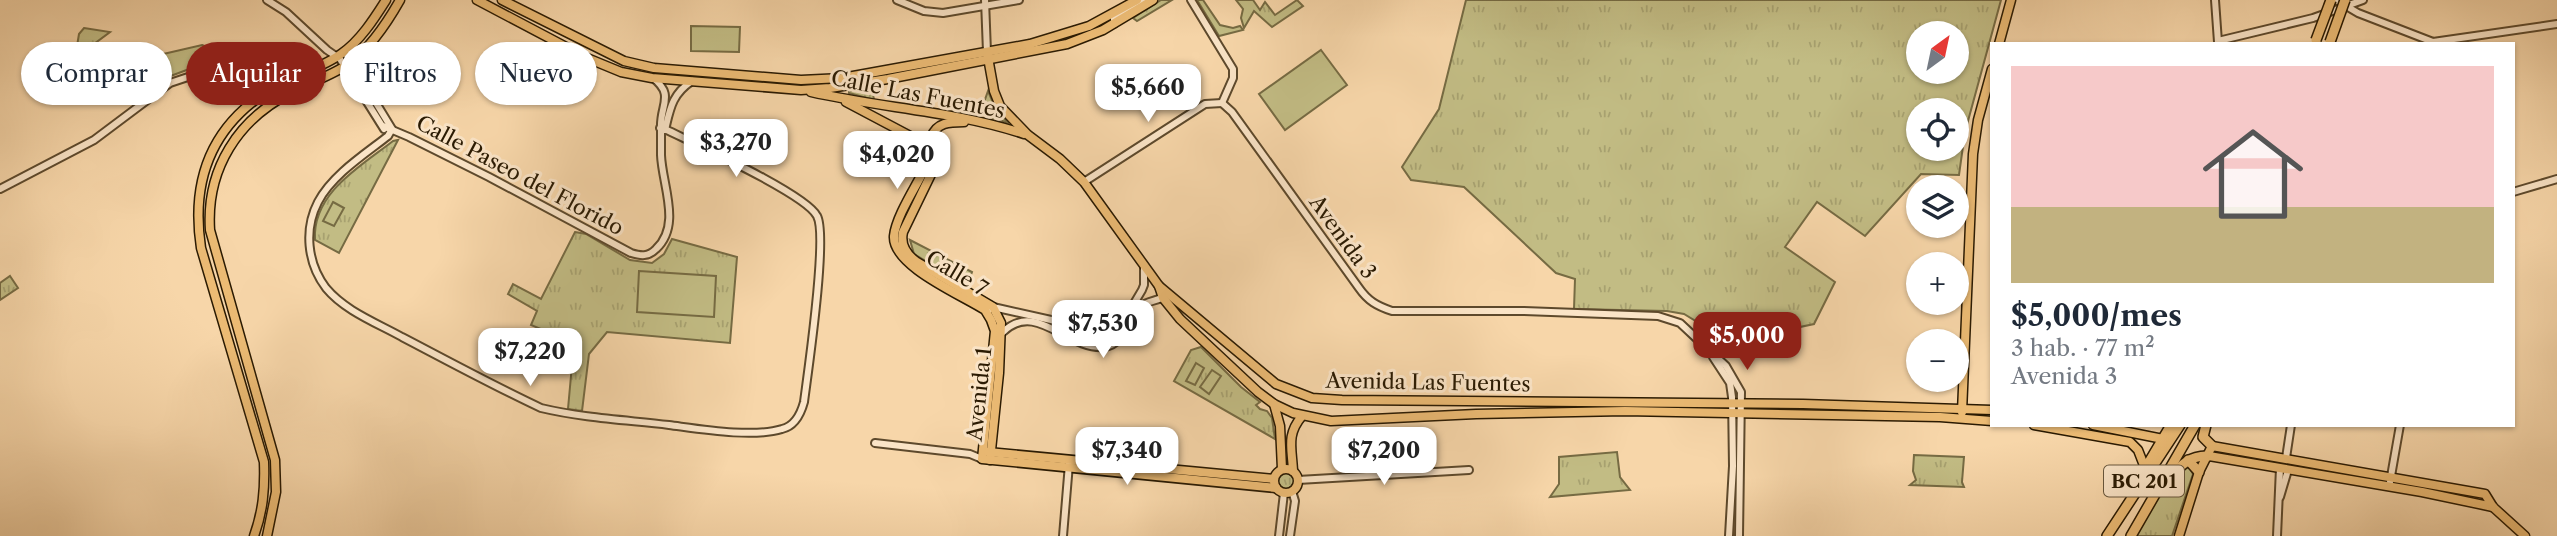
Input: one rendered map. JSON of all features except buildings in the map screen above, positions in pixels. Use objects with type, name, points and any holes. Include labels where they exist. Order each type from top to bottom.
[{"type":"highway","points":[[2316,42],[2333,0]]},
{"type":"highway","points":[[2329,42],[2347,4]]},
{"type":"highway","points":[[2114,526],[2127,498],[2170,427]]},
{"type":"highway","name":"BC 201","points":[[2107,536],[2179,427]]},
{"type":"highway","name":"BC 201","points":[[2131,536],[2194,427]]},
{"type":"highway","points":[[2206,427],[2203,437],[2212,446]]},
{"type":"highway","points":[[2154,496],[2188,460],[2208,456]]},
{"type":"highway","points":[[2188,460],[2199,472]]},
{"type":"main road","points":[[353,42],[373,21],[386,0]]},
{"type":"main road","points":[[370,42],[384,27],[400,0]]},
{"type":"main road","points":[[468,0],[492,8]]},
{"type":"main road","points":[[477,0],[605,67],[652,78],[801,90],[892,78],[987,56],[1071,33],[1107,18],[1139,0]]},
{"type":"main road","points":[[502,0],[609,55],[654,68],[801,80],[842,78],[1067,44],[1114,24],[1153,0]]},
{"type":"main road","points":[[2000,42],[2011,0]]},
{"type":"main road","points":[[987,56],[1000,106],[1028,135]]},
{"type":"main road","points":[[892,78],[921,64]]},
{"type":"main road","points":[[268,536],[276,492],[275,460],[213,244],[209,212],[211,195],[225,153],[250,120],[276,100],[340,68]]},
{"type":"main road","points":[[1961,419],[1973,154],[1978,120],[1990,76]]},
{"type":"main road","name":"Calle Las Fuentes","points":[[801,90],[841,99],[989,122],[1028,135]]},
{"type":"main road","points":[[841,99],[914,138],[929,153],[939,159],[930,166],[923,161],[929,153],[932,138],[940,126],[948,122],[989,122]]},
{"type":"main road","points":[[250,105],[235,118],[210,154],[199,189],[197,216],[204,259],[264,463],[265,497],[254,536]]},
{"type":"main road","name":"Avenida Las Fuentes","points":[[1028,135],[1060,159],[1084,182],[1180,319],[1244,380],[1274,404],[1302,416],[1331,421],[1737,407],[1990,421]]},
{"type":"main road","name":"Calle 7","points":[[930,166],[894,243],[904,260],[990,309],[999,332]]},
{"type":"main road","name":"Avenida Las Fuentes","points":[[1166,296],[1266,377],[1293,392],[1312,398],[1990,410]]},
{"type":"main road","name":"Avenida 1","points":[[986,456],[999,332]]},
{"type":"main road","points":[[1274,404],[1280,426],[1282,469]]},
{"type":"main road","points":[[1069,463],[1284,491],[1298,480],[1293,471],[1290,434],[1302,416]]},
{"type":"main road","points":[[2045,427],[2130,442],[2138,450],[2145,468]]},
{"type":"main road","points":[[2103,427],[2163,439]]},
{"type":"main road","points":[[257,440],[265,442],[275,460]]},
{"type":"main road","points":[[2179,536],[2199,472],[2212,446],[2249,452],[2284,465],[2317,464],[2493,507]]},
{"type":"main road","points":[[986,456],[1274,479],[1284,491]]},
{"type":"main road","points":[[2208,456],[2485,494],[2493,507],[2525,536]]},
{"type":"main road","points":[[1274,479],[1276,473],[1282,469],[1293,471]]},
{"type":"street","points":[[267,0],[340,53]]},
{"type":"street","points":[[897,0],[924,11],[943,13],[985,3],[1020,0]]},
{"type":"street","points":[[1114,24],[1114,18],[1139,0]]},
{"type":"street","points":[[1084,182],[1205,104],[1222,103],[1233,78],[1233,69],[1191,0]]},
{"type":"street","points":[[2215,0],[2218,42],[2363,0]]},
{"type":"street","points":[[2333,0],[2347,4],[2401,31],[2440,42],[2557,24]]},
{"type":"street","points":[[985,3],[987,56]]},
{"type":"street","points":[[0,189],[94,140],[170,83],[186,77]]},
{"type":"street","points":[[376,105],[393,130],[331,184],[318,200],[310,221],[309,246],[316,271],[331,293],[352,309],[541,408],[566,414],[704,429],[766,432],[785,429],[801,413],[804,401],[817,286],[821,228],[819,218],[807,203],[779,187],[663,131],[668,102],[662,85],[652,78]]},
{"type":"street","points":[[668,102],[693,80]]},
{"type":"street","name":"Avenida 3","points":[[1222,103],[1232,113],[1366,299],[1391,311],[1524,311],[1658,316],[1684,327],[1710,352],[1741,392],[1737,407]]},
{"type":"street","points":[[371,105],[383,126],[384,139]]},
{"type":"street","name":"Calle Paseo del Florido","points":[[383,126],[640,256],[653,252],[660,245],[670,222],[661,156],[663,131]]},
{"type":"street","points":[[2515,191],[2557,178]]},
{"type":"street","name":"Calle 7","points":[[990,309],[1060,322],[1101,339],[1110,337],[1119,329],[1142,290],[1144,266]]},
{"type":"street","points":[[999,332],[1021,320],[1042,323],[1076,342],[1107,347],[1123,333],[1136,309],[1148,301],[1166,296]]},
{"type":"street","points":[[1729,536],[1737,407]]},
{"type":"street","points":[[1737,407],[1739,536]]},
{"type":"street","points":[[2277,536],[2291,427]]},
{"type":"street","points":[[2390,482],[2400,427]]},
{"type":"street","points":[[875,443],[986,456]]},
{"type":"street","points":[[1063,536],[1069,463]]},
{"type":"street","points":[[1298,480],[1469,470]]},
{"type":"street","points":[[1279,536],[1284,491]]},
{"type":"street","points":[[1284,491],[1295,501],[1290,536]]},
{"type":"green space","points":[[1161,0],[1172,0],[1137,21],[1133,18]]},
{"type":"green space","points":[[1197,0],[1203,0],[1220,25],[1233,28],[1240,26],[1243,30],[1219,36]]},
{"type":"green space","points":[[1236,0],[1253,0],[1260,10],[1265,2],[1275,15],[1297,0],[1303,6],[1272,27],[1254,11],[1244,28],[1241,18],[1243,9]]},
{"type":"green space","points":[[1466,0],[2001,0],[1969,117],[1969,98],[1906,98],[1906,161],[1961,161],[1959,175],[1906,175],[1906,191],[1865,236],[1817,202],[1785,247],[1835,282],[1814,324],[1748,338],[1732,337],[1717,334],[1684,314],[1667,311],[1574,309],[1575,279],[1556,273],[1464,187],[1411,180],[1402,167],[1439,109]]},
{"type":"green space","points":[[691,26],[740,27],[739,52],[691,51]]},
{"type":"green space","points":[[84,28],[110,32],[97,42],[78,42]]},
{"type":"green space","points":[[186,49],[186,70],[172,76],[172,52]]},
{"type":"green space","points":[[1321,50],[1347,85],[1285,130],[1259,94]]},
{"type":"green space","points":[[872,86],[874,100],[849,93],[849,91]]},
{"type":"green space","points":[[988,91],[997,112],[1009,123],[977,113],[953,111],[952,106],[982,108]]},
{"type":"green space","points":[[398,140],[339,253],[315,240],[316,223],[321,208],[330,195],[353,171]]},
{"type":"green space","points":[[333,202],[344,208],[334,226],[323,221]]},
{"type":"green space","points":[[575,232],[586,234],[630,260],[652,263],[664,254],[672,239],[737,257],[730,343],[607,332],[589,354],[582,411],[568,409],[574,343],[531,325],[537,311],[508,294],[513,284],[541,299]]},
{"type":"green space","points":[[910,240],[972,272],[967,286],[914,254]]},
{"type":"green space","points":[[639,271],[716,276],[714,317],[637,312]]},
{"type":"green space","points":[[10,276],[18,288],[0,300],[0,283]]},
{"type":"green space","points":[[1201,347],[1260,402],[1256,405],[1267,411],[1272,418],[1275,439],[1174,381],[1191,350]]},
{"type":"green space","points":[[1196,363],[1204,368],[1195,385],[1186,381]]},
{"type":"green space","points":[[1212,370],[1221,376],[1209,394],[1200,387]]},
{"type":"green space","points":[[1617,452],[1620,477],[1630,490],[1550,497],[1559,484],[1559,457]]},
{"type":"green space","points":[[1914,455],[1964,457],[1964,487],[1910,485],[1916,480],[1913,471]]},
{"type":"green space","points":[[2188,465],[2193,474],[2172,536],[2134,536],[2159,496]]},
{"type":"green space","points":[[1286,471],[1292,474],[1295,480],[1292,486],[1286,489],[1280,486],[1277,480],[1280,474]]}]
